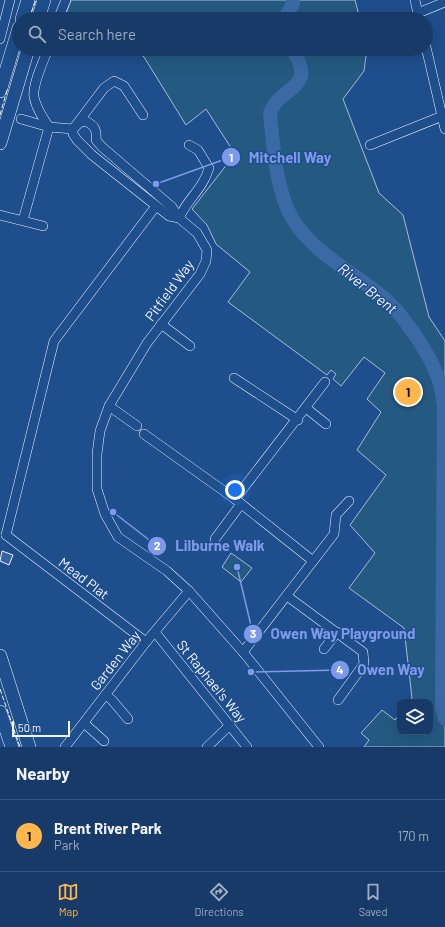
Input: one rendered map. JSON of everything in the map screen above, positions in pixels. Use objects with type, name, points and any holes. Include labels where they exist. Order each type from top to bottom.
[{"type":"highway","points":[[24,12],[28,0]]},
{"type":"highway","points":[[40,12],[44,0]]},
{"type":"highway","points":[[0,91],[12,51]]},
{"type":"highway","points":[[0,143],[26,56]]},
{"type":"highway","points":[[0,656],[29,747]]},
{"type":"highway","points":[[0,712],[12,747]]},
{"type":"street","points":[[0,39],[2,26],[10,0]]},
{"type":"street","points":[[61,12],[66,0]]},
{"type":"street","points":[[415,0],[418,12]]},
{"type":"street","points":[[426,12],[445,2]]},
{"type":"street","points":[[23,220],[49,127],[39,111],[33,96],[34,88],[45,56]]},
{"type":"street","points":[[428,56],[444,115],[445,129]]},
{"type":"street","points":[[73,128],[104,88],[114,81],[124,86],[143,115]]},
{"type":"street","points":[[370,145],[444,115]]},
{"type":"street","points":[[21,119],[49,127],[73,128],[79,123],[86,121],[92,124],[97,133],[96,140],[102,147],[172,207],[179,218]]},
{"type":"street","name":"Pitfield Way","points":[[73,128],[73,134],[77,140],[156,206],[169,216],[179,218],[197,233],[207,250],[206,262],[200,274],[147,342],[109,406],[100,431],[97,454],[97,489],[105,514],[118,537],[167,571],[189,591],[243,652],[319,747]]},
{"type":"street","points":[[179,218],[184,206],[205,181],[209,168],[198,150],[189,146]]},
{"type":"street","points":[[3,536],[54,342],[156,206]]},
{"type":"street","points":[[0,214],[43,226]]},
{"type":"street","points":[[161,324],[190,346]]},
{"type":"street","points":[[234,378],[298,420]]},
{"type":"street","points":[[215,539],[238,502],[325,382]]},
{"type":"street","points":[[109,406],[137,426]]},
{"type":"street","points":[[306,408],[326,424]]},
{"type":"street","points":[[144,434],[238,502],[313,561]]},
{"type":"street","points":[[243,652],[334,534],[336,515],[349,501]]},
{"type":"street","name":"Mead Plat","points":[[3,536],[146,642]]},
{"type":"street","name":"Garden Way","points":[[65,747],[146,642],[189,591]]},
{"type":"street","points":[[287,596],[363,652],[364,664],[338,700]]},
{"type":"street","name":"St Raphael's Way","points":[[155,632],[247,747]]},
{"type":"street","points":[[324,649],[337,632]]},
{"type":"street","points":[[106,695],[112,700],[128,720]]},
{"type":"street","points":[[84,723],[104,741]]},
{"type":"street","points":[[207,747],[230,725]]},
{"type":"shaded area","points":[[71,0],[355,0],[358,12],[67,12]]},
{"type":"shaded area","points":[[143,56],[366,56],[364,71],[343,99],[379,193],[403,215],[429,317],[445,341],[445,747],[364,747],[369,740],[361,733],[382,710],[395,720],[397,718],[397,735],[433,735],[433,699],[411,699],[404,628],[349,588],[375,553],[350,525],[386,475],[357,450],[381,412],[367,399],[385,373],[364,357],[341,386],[333,379],[336,374],[331,370],[327,375],[228,302],[250,272],[216,244],[207,225],[192,209],[235,154],[206,109],[186,125]]},
{"type":"shaded area","points":[[231,553],[252,568],[241,582],[222,567]]},
{"type":"building","points":[[2,551],[13,555],[9,565],[0,561]]},
{"type":"waterway","name":"River Brent","points":[[288,12],[293,4],[293,0]]},
{"type":"waterway","name":"River Brent","points":[[296,56],[299,62],[301,72],[300,80],[281,97],[270,113],[277,173],[287,208],[295,223],[317,248],[384,298],[400,314],[424,348],[441,387],[444,407],[442,708],[445,719]]},
{"type":"fence","points":[[32,12],[36,0]]},
{"type":"fence","points":[[0,115],[7,90]]},
{"type":"fence","points":[[0,689],[20,747]]},
{"type":"place","name":"Mitchell Way","points":[[156,184]]},
{"type":"place","name":"Brent River Park","points":[[408,392]]},
{"type":"place","name":"Lilburne Walk","points":[[113,512]]},
{"type":"place","name":"Owen Way Playground","points":[[237,567]]},
{"type":"place","name":"Owen Way","points":[[251,672]]}]
